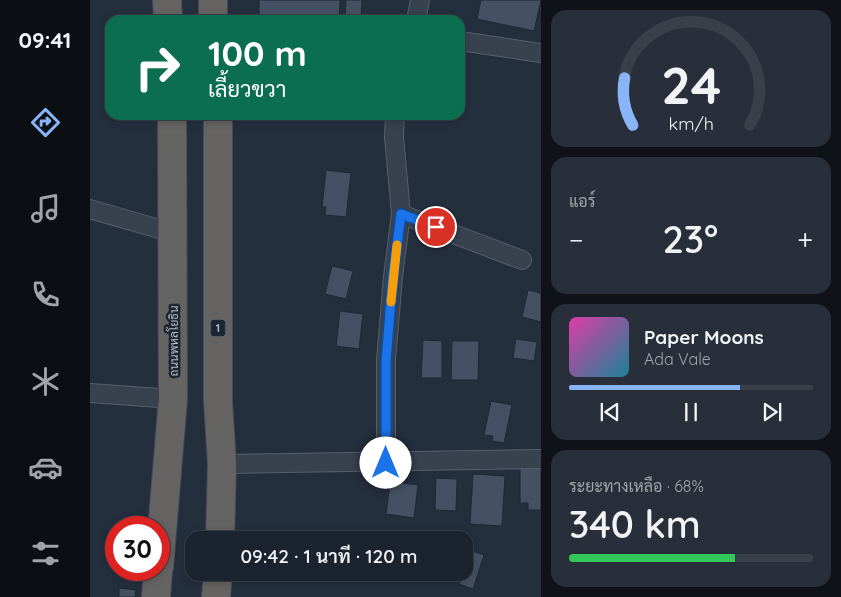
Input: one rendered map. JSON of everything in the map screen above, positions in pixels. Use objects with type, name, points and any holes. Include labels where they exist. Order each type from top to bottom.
[{"type":"highway","points":[[167,0],[168,15]]},
{"type":"highway","points":[[212,0],[213,15]]},
{"type":"highway","name":"ถนนพหลโยธิน","points":[[163,516],[173,398],[172,120]]},
{"type":"highway","name":"1","points":[[218,120],[218,401],[222,464],[220,531]]},
{"type":"highway","name":"ถนนพหลโยธิน","points":[[156,597],[158,581]]},
{"type":"highway","points":[[216,597],[217,581]]},
{"type":"street","points":[[417,15],[420,0]]},
{"type":"street","points":[[465,42],[541,53]]},
{"type":"street","points":[[386,463],[386,360],[393,276],[401,214],[394,120]]},
{"type":"street","points":[[90,209],[173,233]]},
{"type":"street","points":[[401,214],[522,260]]},
{"type":"street","points":[[90,393],[173,398]]},
{"type":"street","points":[[222,464],[386,463],[541,458]]},
{"type":"building","points":[[259,0],[340,0],[339,15],[259,15]]},
{"type":"building","points":[[346,0],[362,0],[361,15],[345,15]]},
{"type":"building","points":[[481,0],[541,0],[534,31],[477,19]]},
{"type":"building","points":[[326,170],[351,173],[346,217],[325,215],[326,207],[322,207]]},
{"type":"building","points":[[332,266],[353,271],[346,299],[325,294]]},
{"type":"building","points":[[528,290],[541,293],[541,322],[522,317]]},
{"type":"building","points":[[340,311],[363,314],[359,349],[336,346]]},
{"type":"building","points":[[516,339],[537,342],[534,361],[513,358]]},
{"type":"building","points":[[423,340],[442,341],[442,378],[421,378]]},
{"type":"building","points":[[452,341],[479,341],[478,380],[451,380]]},
{"type":"building","points":[[491,401],[512,405],[504,443],[492,441],[493,436],[484,435]]},
{"type":"building","points":[[520,464],[541,464],[541,510],[528,510],[528,503],[520,503]]},
{"type":"building","points":[[392,468],[404,470],[403,483],[418,485],[414,518],[386,514]]},
{"type":"building","points":[[473,474],[505,476],[502,526],[470,524]]},
{"type":"building","points":[[436,478],[457,479],[456,511],[435,510]]},
{"type":"building","points":[[473,551],[484,555],[473,589],[459,584],[460,581],[473,581]]},
{"type":"building","points":[[119,588],[136,590],[135,597],[119,597]]},
{"type":"slow traffic","points":[[391,302],[397,245]]},
{"type":"route","points":[[386,463],[386,360],[393,276],[401,214],[436,227]]}]
